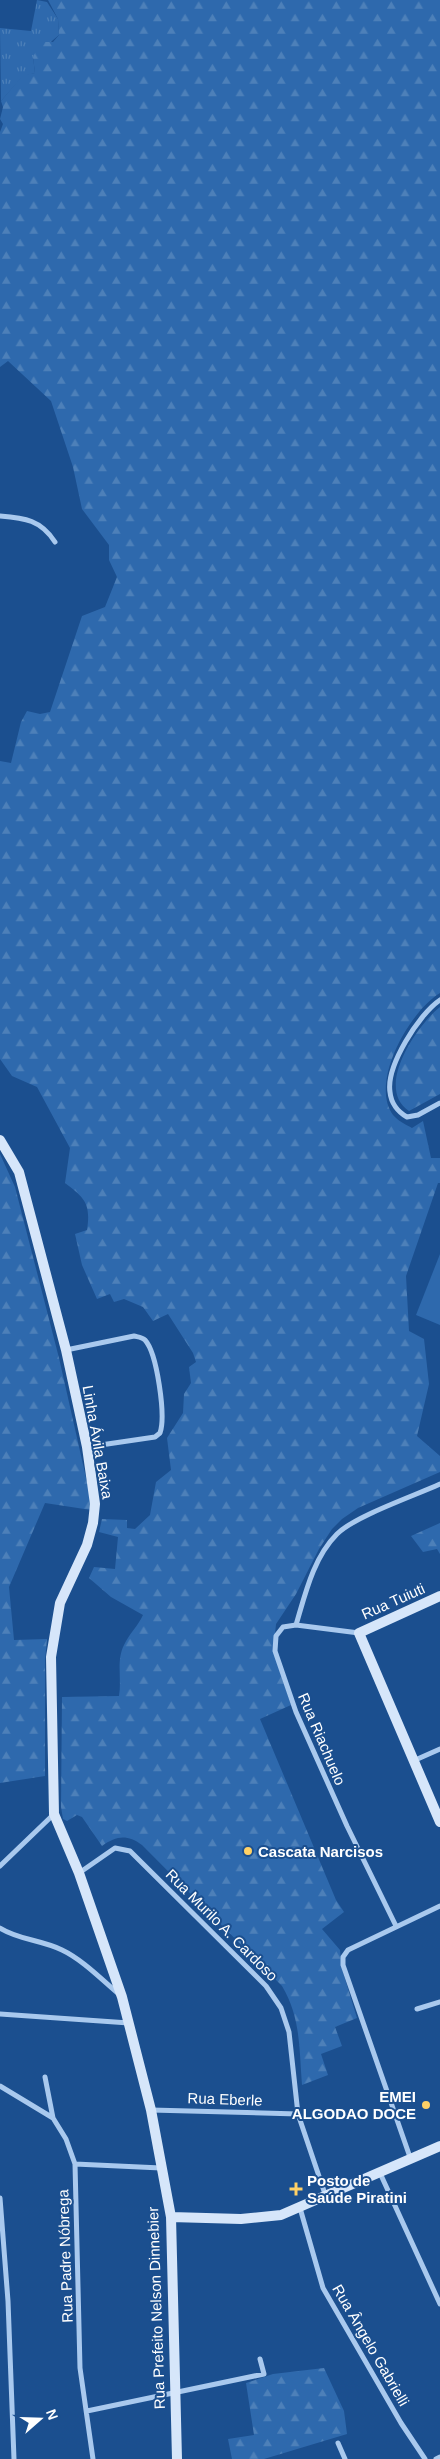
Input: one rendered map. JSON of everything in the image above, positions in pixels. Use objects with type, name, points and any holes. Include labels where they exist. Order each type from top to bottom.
[{"type":"street","points":[[0,516],[26,518],[38,522],[48,530],[55,542]]},
{"type":"street","points":[[440,1000],[427,1011],[405,1042],[390,1085],[392,1099],[407,1117],[418,1115],[440,1103]]},
{"type":"street","name":"Linha Ávila Baixa","points":[[0,1140],[19,1172],[66,1350],[87,1447],[95,1504],[93,1524],[87,1544],[60,1603],[51,1657],[54,1814]]},
{"type":"street","points":[[66,1350],[134,1336],[141,1337],[146,1340],[155,1364],[162,1420],[160,1433],[155,1437],[87,1447]]},
{"type":"street","points":[[440,1484],[354,1522],[337,1534],[325,1550],[308,1584],[296,1625],[359,1632],[412,1761],[440,1822]]},
{"type":"street","name":"Rua Tuiuti","points":[[359,1632],[440,1596]]},
{"type":"street","name":"Rua Riachuelo","points":[[296,1625],[283,1627],[276,1636],[275,1652],[308,1738],[347,1826],[396,1926]]},
{"type":"street","points":[[412,1761],[440,1749]]},
{"type":"street","points":[[0,1866],[54,1814]]},
{"type":"street","name":"Rua Prefeito Nelson Dinnebier","points":[[54,1814],[79,1873],[122,1997],[151,2110],[171,2217],[177,2459]]},
{"type":"street","name":"Rua Murilo A. Cardoso","points":[[79,1873],[115,1848],[130,1851],[266,1986],[286,2017],[298,2114],[326,2198]]},
{"type":"street","points":[[411,2160],[343,1965],[343,1957],[348,1950],[440,1906]]},
{"type":"street","points":[[0,1928],[20,1938],[46,1943],[64,1950],[122,1997]]},
{"type":"street","points":[[417,2009],[440,2002]]},
{"type":"street","points":[[0,2014],[130,2023]]},
{"type":"street","points":[[45,2077],[54,2118]]},
{"type":"street","name":"Rua Padre Nóbrega","points":[[0,2086],[54,2118],[66,2139],[75,2164],[80,2368],[93,2459]]},
{"type":"street","name":"Rua Eberle","points":[[151,2110],[298,2114]]},
{"type":"street","points":[[171,2217],[270,2217],[326,2198],[440,2146]]},
{"type":"street","points":[[75,2164],[161,2168]]},
{"type":"street","points":[[380,2173],[440,2304]]},
{"type":"street","points":[[0,2198],[8,2301],[14,2459]]},
{"type":"street","name":"Rua Ângelo Gabrielli","points":[[300,2208],[323,2288],[400,2423],[425,2459]]},
{"type":"street","points":[[87,2411],[264,2374],[260,2359]]},
{"type":"street","points":[[338,2444],[345,2459]]},
{"type":"street","points":[[436,2459],[440,2458]]},
{"type":"green space","points":[[37,0],[47,2],[58,19],[59,35],[33,57],[35,73],[23,76],[1,101],[0,28],[31,31]]},
{"type":"green space","points":[[48,0],[440,0],[440,993],[428,1002],[417,1015],[396,1048],[389,1067],[386,1085],[387,1101],[393,1115],[399,1121],[412,1128],[423,1121],[431,1158],[440,1158],[440,1183],[438,1183],[406,1276],[409,1331],[424,1339],[429,1384],[417,1436],[440,1456],[440,1472],[358,1508],[342,1519],[332,1529],[319,1549],[296,1594],[276,1624],[274,1644],[280,1672],[291,1705],[260,1719],[336,1900],[344,1912],[322,1929],[340,1950],[342,1969],[357,2018],[335,2027],[342,2046],[321,2054],[328,2075],[302,2085],[296,2022],[293,2010],[282,1986],[142,1845],[131,1839],[117,1838],[102,1846],[82,1817],[77,1815],[67,1821],[63,1819],[61,1807],[62,1697],[119,1696],[120,1657],[126,1641],[143,1615],[111,1597],[89,1578],[94,1567],[115,1569],[118,1537],[99,1532],[102,1519],[127,1520],[127,1528],[135,1529],[150,1515],[156,1482],[171,1470],[167,1438],[183,1413],[184,1394],[191,1383],[189,1367],[196,1362],[193,1353],[168,1314],[153,1321],[143,1307],[124,1299],[114,1302],[110,1294],[97,1299],[82,1265],[75,1234],[87,1230],[87,1208],[82,1198],[65,1183],[70,1148],[37,1087],[12,1076],[0,1059],[0,761],[11,763],[21,722],[27,711],[40,714],[50,712],[82,616],[105,607],[117,577],[109,560],[109,545],[82,509],[73,467],[51,401],[8,361],[0,367],[0,132],[3,124],[0,119],[3,107],[1,101],[23,75],[35,73],[33,57],[41,42],[53,42],[59,35],[58,19]]},
{"type":"green space","points":[[440,1007],[440,1094],[409,1111],[399,1101],[396,1088],[397,1073],[411,1042]]},
{"type":"green space","points":[[0,1154],[15,1187],[59,1358],[91,1500],[91,1510],[45,1503],[9,1587],[14,1640],[47,1639],[45,1660],[45,1776],[0,1783]]},
{"type":"green space","points":[[440,1254],[440,1325],[416,1315]]},
{"type":"green space","points":[[440,1523],[440,1554],[437,1549],[423,1552],[411,1536]]},
{"type":"green space","points":[[324,2368],[344,2411],[347,2434],[264,2459],[232,2459],[228,2439],[254,2435],[246,2383],[273,2374]]},
{"type":"place","name":"Cascata Narcisos","points":[[248,1851]]},
{"type":"place","name":"EMEI ALGODAO DOCE","points":[[426,2105]]},
{"type":"place","name":"Posto de Saúde Piratini","points":[[296,2189]]}]
